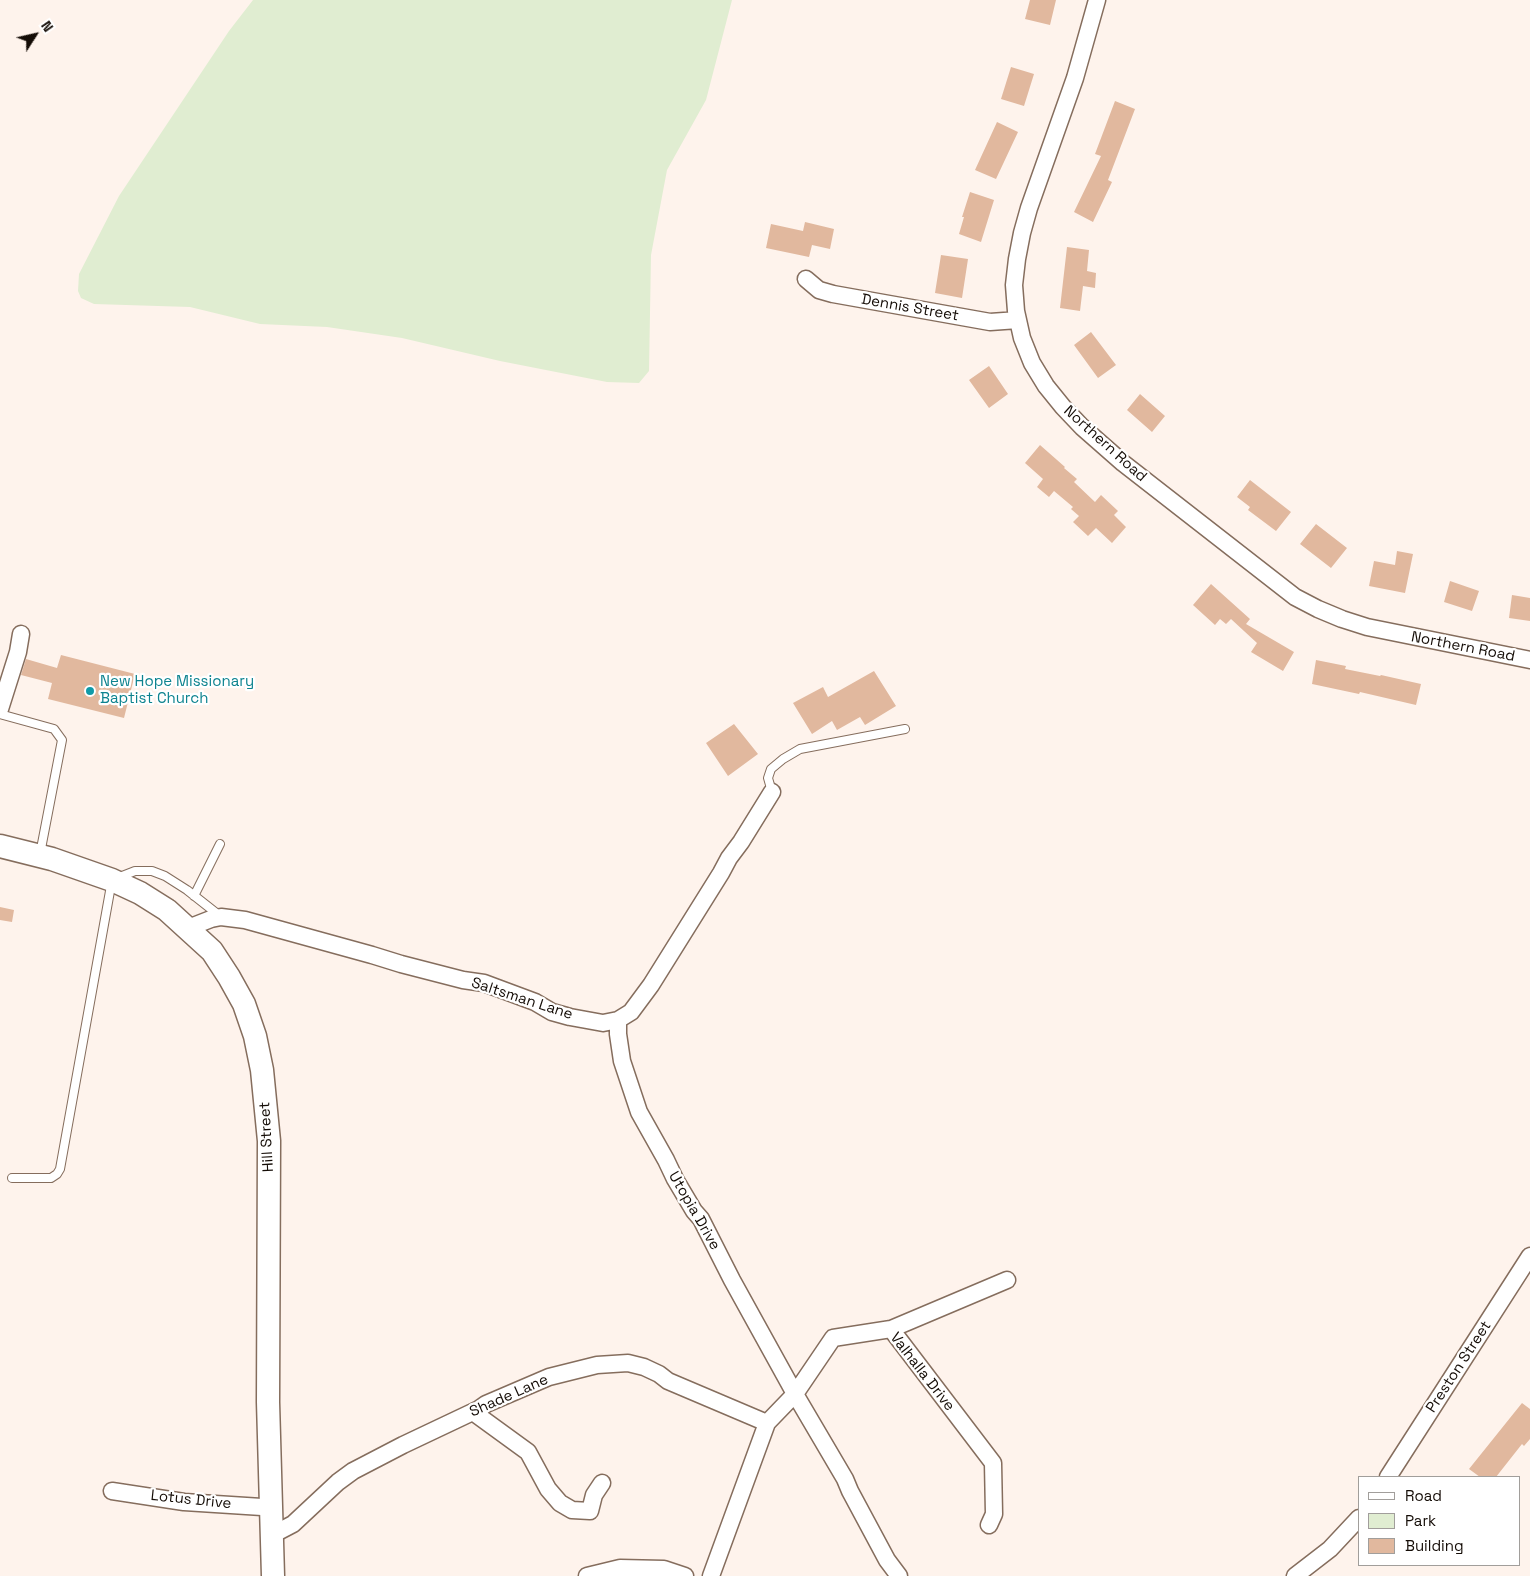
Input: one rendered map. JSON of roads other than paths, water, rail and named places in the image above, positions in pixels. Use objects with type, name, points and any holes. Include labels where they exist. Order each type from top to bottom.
[{"type":"street","name":"Northern Road","points":[[1097,0],[1075,78],[1029,208],[1017,259],[1014,285],[1022,338],[1032,362],[1046,386],[1082,427],[1123,462],[1295,597],[1318,609],[1367,627],[1530,660]]},
{"type":"street","name":"Dennis Street","points":[[806,279],[819,290],[833,294],[990,322],[1018,320]]},
{"type":"street","points":[[0,709],[18,652],[21,634]]},
{"type":"street","points":[[618,1020],[631,1012],[650,985],[772,792]]},
{"type":"street","name":"Hill Street","points":[[0,846],[39,856],[112,880],[160,905],[212,951],[244,1004],[255,1036],[262,1070],[270,1178],[268,1402],[273,1576]]},
{"type":"street","name":"Saltsman Lane","points":[[188,928],[211,919],[232,917],[401,964],[463,980],[484,983],[534,1002],[552,1012],[570,1017],[603,1023],[618,1020]]},
{"type":"street","name":"Utopia Drive","points":[[618,1020],[622,1061],[639,1112],[666,1160],[674,1179],[701,1219],[732,1280],[796,1394]]},
{"type":"street","name":"Preston Street","points":[[1389,1476],[1530,1256]]},
{"type":"street","points":[[891,1329],[1007,1280]]},
{"type":"street","name":"Valhalla Drive","points":[[711,1576],[766,1423],[796,1394],[833,1338],[891,1329],[993,1463],[994,1514],[989,1525]]},
{"type":"street","name":"Shade Lane","points":[[272,1535],[293,1524],[338,1482],[353,1471],[403,1444],[473,1412],[486,1404],[549,1377],[597,1365],[628,1363],[644,1367],[659,1374],[668,1381],[766,1423]]},
{"type":"street","points":[[796,1394],[846,1479],[850,1491],[888,1560],[899,1576]]},
{"type":"street","points":[[473,1412],[528,1452],[548,1489],[560,1503],[572,1510],[590,1511],[594,1495],[602,1483]]},
{"type":"street","name":"Lotus Drive","points":[[112,1491],[184,1502],[262,1507],[270,1505]]},
{"type":"street","points":[[1295,1576],[1330,1549],[1358,1519]]},
{"type":"street","points":[[588,1576],[620,1568],[664,1569],[685,1576]]},
{"type":"lane","points":[[0,714],[54,729],[62,740],[39,856]]},
{"type":"lane","points":[[772,792],[768,778],[771,769],[782,759],[800,749],[905,729]]},
{"type":"lane","points":[[194,896],[220,844]]},
{"type":"lane","points":[[12,1178],[51,1178],[57,1174],[60,1168],[112,880],[135,871],[152,871],[165,876],[221,917]]},
{"type":"place","name":"New Hope Missionary Baptist Church","points":[[90,691]]}]
